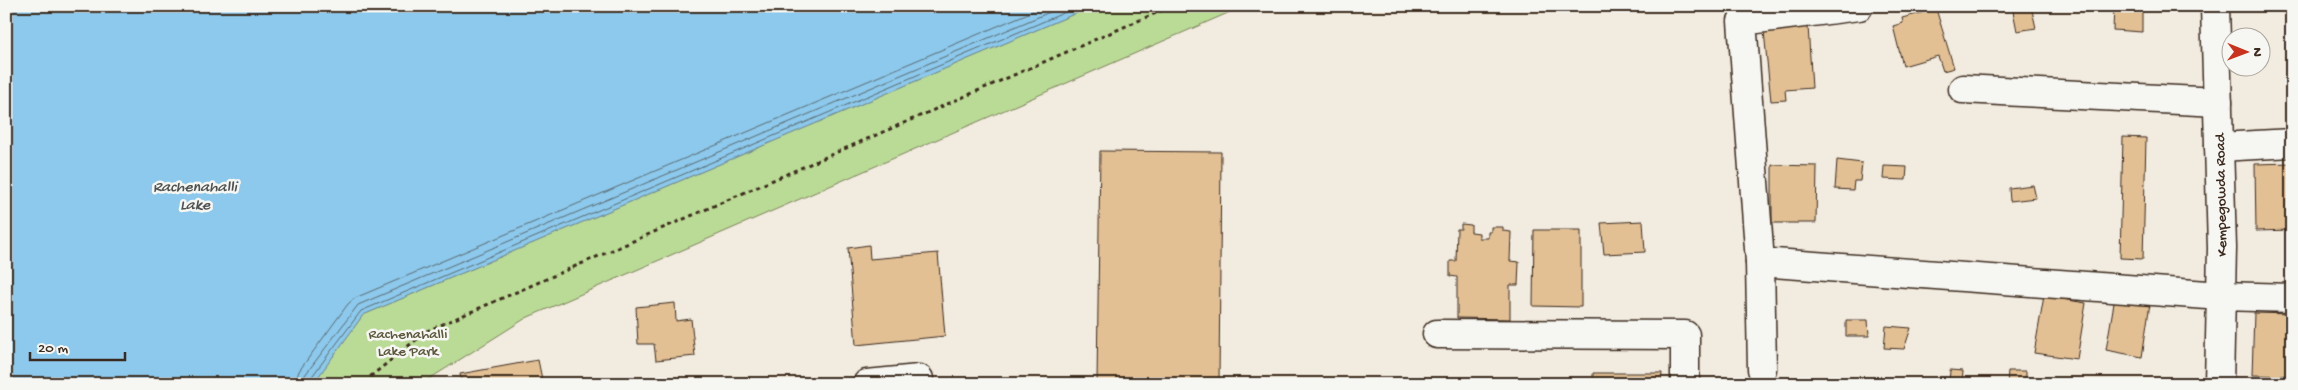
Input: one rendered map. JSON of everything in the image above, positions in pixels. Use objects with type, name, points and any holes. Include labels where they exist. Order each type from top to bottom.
[{"type":"street","points":[[1762,368],[1760,262],[1742,22],[1859,6]]},
{"type":"street","name":"Kempegowda Road","points":[[2215,6],[2221,296],[2219,384]]},
{"type":"street","points":[[1963,89],[2218,102]]},
{"type":"street","points":[[2219,147],[2292,143]]},
{"type":"street","points":[[1760,262],[2221,296],[2292,298]]},
{"type":"street","points":[[1437,334],[1685,335],[1684,384]]},
{"type":"street","points":[[867,384],[919,379]]},
{"type":"path","points":[[367,384],[372,376],[427,331],[1172,6]]},
{"type":"green space","name":"Rachenahalli Lake Park","points":[[1093,6],[1244,6],[526,318],[421,384],[313,384],[363,315]]},
{"type":"water","name":"Rachenahalli Lake","points":[[6,6],[1093,6],[363,315],[313,384],[6,384]]},
{"type":"building","points":[[2012,6],[2031,6],[2036,28],[2017,31]]},
{"type":"building","points":[[2114,6],[2142,6],[2142,32],[2113,30]]},
{"type":"building","points":[[1936,9],[1954,68],[1943,71],[1938,56],[1903,66],[1893,26],[1903,23],[1902,18]]},
{"type":"building","points":[[1808,26],[1812,88],[1785,90],[1786,100],[1771,101],[1764,31]]},
{"type":"building","points":[[2123,137],[2146,138],[2143,259],[2120,258]]},
{"type":"building","points":[[1100,151],[1221,152],[1219,383],[1097,382]]},
{"type":"building","points":[[1837,160],[1862,163],[1860,181],[1854,181],[1853,190],[1835,189]]},
{"type":"building","points":[[2292,163],[2292,230],[2256,231],[2255,164]]},
{"type":"building","points":[[1772,165],[1817,166],[1816,223],[1772,223]]},
{"type":"building","points":[[1884,166],[1907,167],[1906,180],[1883,179]]},
{"type":"building","points":[[2033,185],[2036,198],[2010,201],[2009,188]]},
{"type":"building","points":[[1643,221],[1645,252],[1604,254],[1601,223]]},
{"type":"building","points":[[1461,224],[1471,225],[1471,232],[1479,233],[1479,238],[1488,238],[1488,232],[1491,232],[1491,227],[1503,227],[1503,231],[1511,232],[1510,261],[1519,262],[1518,285],[1510,285],[1510,319],[1457,318],[1457,277],[1450,276],[1450,261],[1456,261],[1457,229],[1461,229]]},
{"type":"building","points":[[1534,230],[1581,230],[1581,307],[1533,306]]},
{"type":"building","points":[[869,245],[870,259],[938,253],[945,336],[856,345],[848,248]]},
{"type":"building","points":[[2044,296],[2086,303],[2077,359],[2034,353]]},
{"type":"building","points":[[2115,297],[2150,303],[2142,357],[2106,350]]},
{"type":"building","points":[[675,303],[676,321],[691,319],[695,356],[656,360],[654,344],[638,344],[636,307]]},
{"type":"building","points":[[2254,313],[2292,314],[2292,376],[2252,375]]},
{"type":"building","points":[[1846,320],[1868,320],[1869,336],[1846,336]]},
{"type":"building","points":[[1886,326],[1911,328],[1904,349],[1884,348]]},
{"type":"building","points":[[538,360],[543,384],[462,384],[460,374]]},
{"type":"building","points":[[1950,370],[1963,371],[1962,384],[1949,384]]},
{"type":"building","points":[[2008,371],[2026,371],[2026,384],[2007,384]]},
{"type":"building","points":[[1593,373],[1662,373],[1661,384],[1593,384]]},
{"type":"building","points":[[1753,374],[1771,374],[1771,384],[1753,384]]}]
